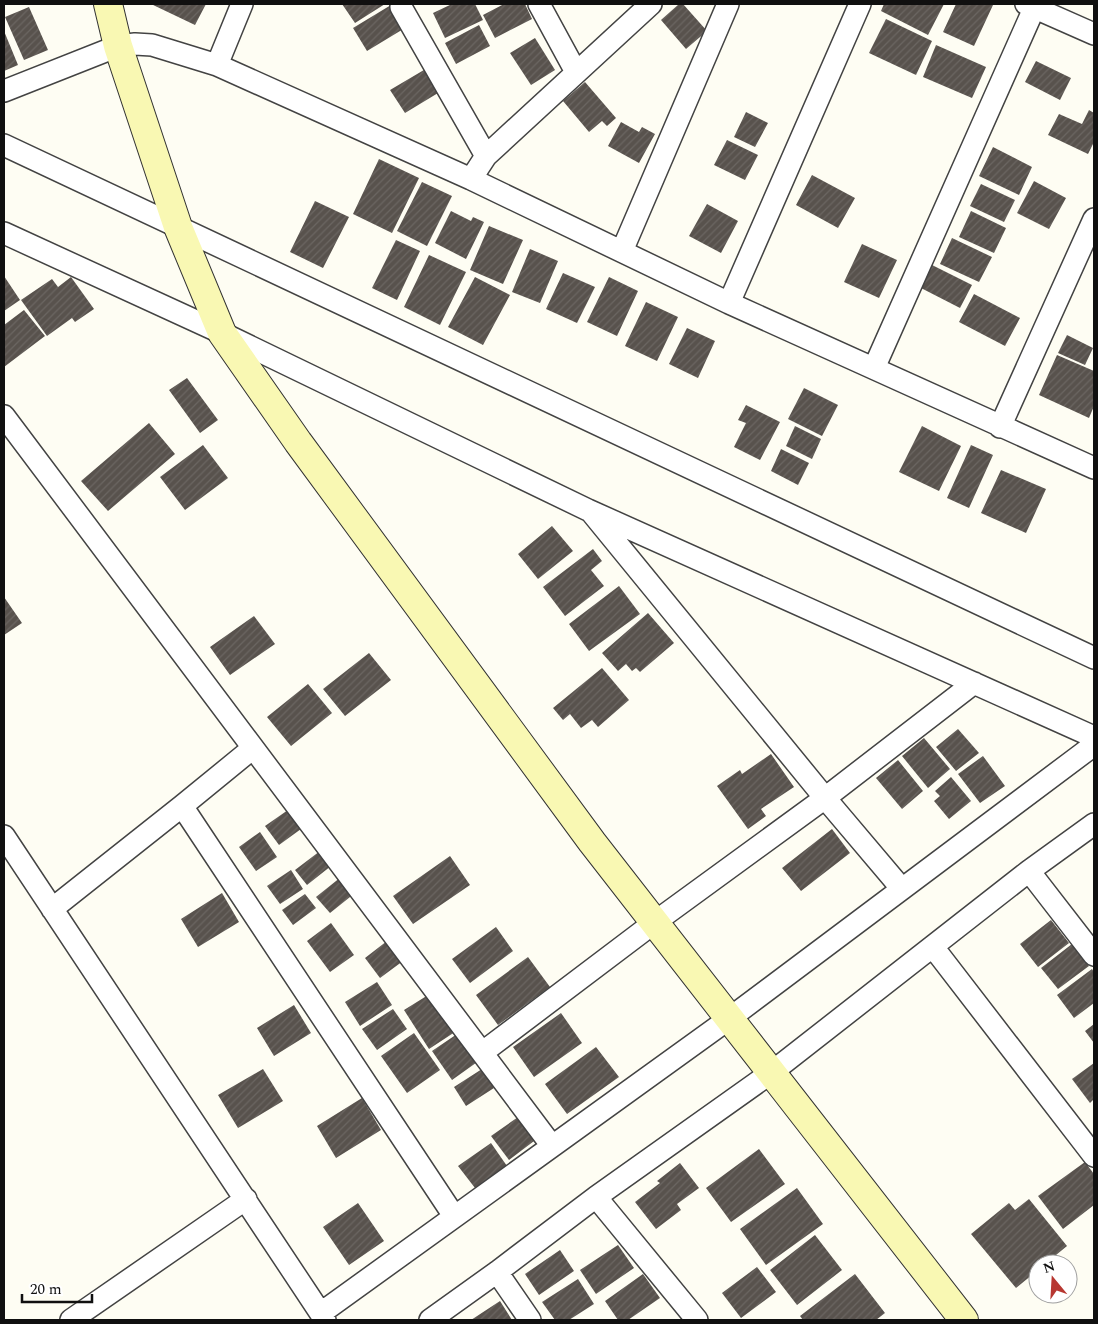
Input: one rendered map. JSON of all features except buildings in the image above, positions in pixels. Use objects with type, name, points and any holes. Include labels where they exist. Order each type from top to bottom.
[{"type":"main road","points":[[108,4],[118,46],[178,227],[222,333],[298,442],[592,842],[964,1320]]},
{"type":"street","points":[[217,65],[242,4]]},
{"type":"street","points":[[539,4],[576,72]]},
{"type":"street","points":[[471,179],[486,156],[651,4]]},
{"type":"street","points":[[622,251],[728,4]]},
{"type":"street","points":[[729,303],[860,4]]},
{"type":"street","points":[[874,368],[1032,5],[1094,34]]},
{"type":"street","points":[[401,7],[486,156]]},
{"type":"street","points":[[4,91],[118,46],[152,45],[217,65],[471,179],[729,303],[1000,426],[1092,461]]},
{"type":"street","points":[[4,145],[1094,658]]},
{"type":"street","points":[[1000,426],[1094,219]]},
{"type":"street","points":[[4,233],[222,333],[588,510],[1094,737]]},
{"type":"street","points":[[4,416],[552,1146]]},
{"type":"street","points":[[588,510],[902,889]]},
{"type":"street","points":[[483,1052],[655,922],[825,798],[974,683]]},
{"type":"street","points":[[4,836],[323,1317],[454,1216],[730,1018],[1094,744]]},
{"type":"street","points":[[52,909],[253,748]]},
{"type":"street","points":[[182,806],[454,1216]]},
{"type":"street","points":[[430,1320],[596,1197],[772,1072],[1029,871],[1094,824]]},
{"type":"street","points":[[1029,871],[1094,955]]},
{"type":"street","points":[[933,947],[1094,1156]]},
{"type":"street","points":[[596,1197],[697,1320]]},
{"type":"street","points":[[71,1320],[246,1199]]},
{"type":"street","points":[[497,1272],[530,1320]]}]
